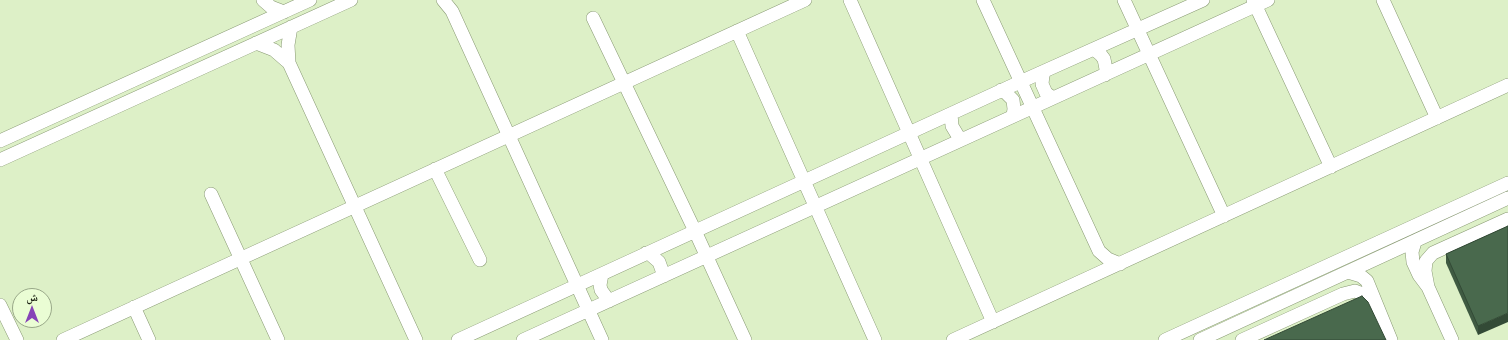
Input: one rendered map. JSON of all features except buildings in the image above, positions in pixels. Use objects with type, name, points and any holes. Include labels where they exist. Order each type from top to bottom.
[{"type":"street","points":[[256,24],[259,0]]},
{"type":"street","points":[[263,0],[271,7],[284,12]]},
{"type":"street","points":[[0,141],[310,0]]},
{"type":"street","points":[[0,160],[351,0]]},
{"type":"street","points":[[442,0],[451,6],[508,135],[602,340]]},
{"type":"street","points":[[64,340],[805,0]]},
{"type":"street","points":[[850,0],[993,322]]},
{"type":"street","points":[[983,0],[1099,251],[1100,263],[1098,275]]},
{"type":"street","points":[[1124,0],[1224,216]]},
{"type":"street","points":[[458,340],[1001,90],[1202,0]]},
{"type":"street","points":[[523,340],[1150,54],[1254,3],[1268,0]]},
{"type":"street","points":[[1383,0],[1437,118]]},
{"type":"street","points":[[1254,3],[1331,168]]},
{"type":"street","points":[[593,18],[695,231],[745,340]]},
{"type":"street","points":[[291,27],[288,45],[289,63],[416,340]]},
{"type":"street","points":[[737,31],[875,340]]},
{"type":"street","points":[[256,43],[274,50],[289,63]]},
{"type":"street","points":[[1094,49],[1104,59],[1106,69],[1105,74]]},
{"type":"street","points":[[1045,71],[1042,84],[1046,92],[1053,98]]},
{"type":"street","points":[[953,340],[1331,168],[1508,85]]},
{"type":"street","points":[[1001,90],[1006,92],[1013,100],[1014,109],[1012,116]]},
{"type":"street","points":[[950,114],[950,120],[955,131],[963,139]]},
{"type":"street","points":[[435,169],[480,260]]},
{"type":"street","points":[[1165,340],[1508,183]]},
{"type":"street","points":[[211,194],[278,340]]},
{"type":"street","points":[[1200,340],[1508,198]]},
{"type":"street","points":[[1452,340],[1428,287],[1425,271],[1426,261],[1433,253],[1508,219]]},
{"type":"street","points":[[1415,242],[1412,252],[1413,262],[1419,276],[1428,287]]},
{"type":"street","points":[[1099,251],[1108,259],[1120,264]]},
{"type":"street","points":[[646,253],[659,262],[664,276]]},
{"type":"street","points":[[1348,272],[1361,276],[1366,281],[1371,289],[1376,307],[1391,340]]},
{"type":"street","points":[[602,274],[600,279],[602,290],[609,301]]},
{"type":"street","points":[[1242,340],[1343,294],[1355,291],[1363,294],[1376,307]]},
{"type":"street","points":[[0,305],[17,340]]},
{"type":"street","points":[[134,307],[149,340]]}]
